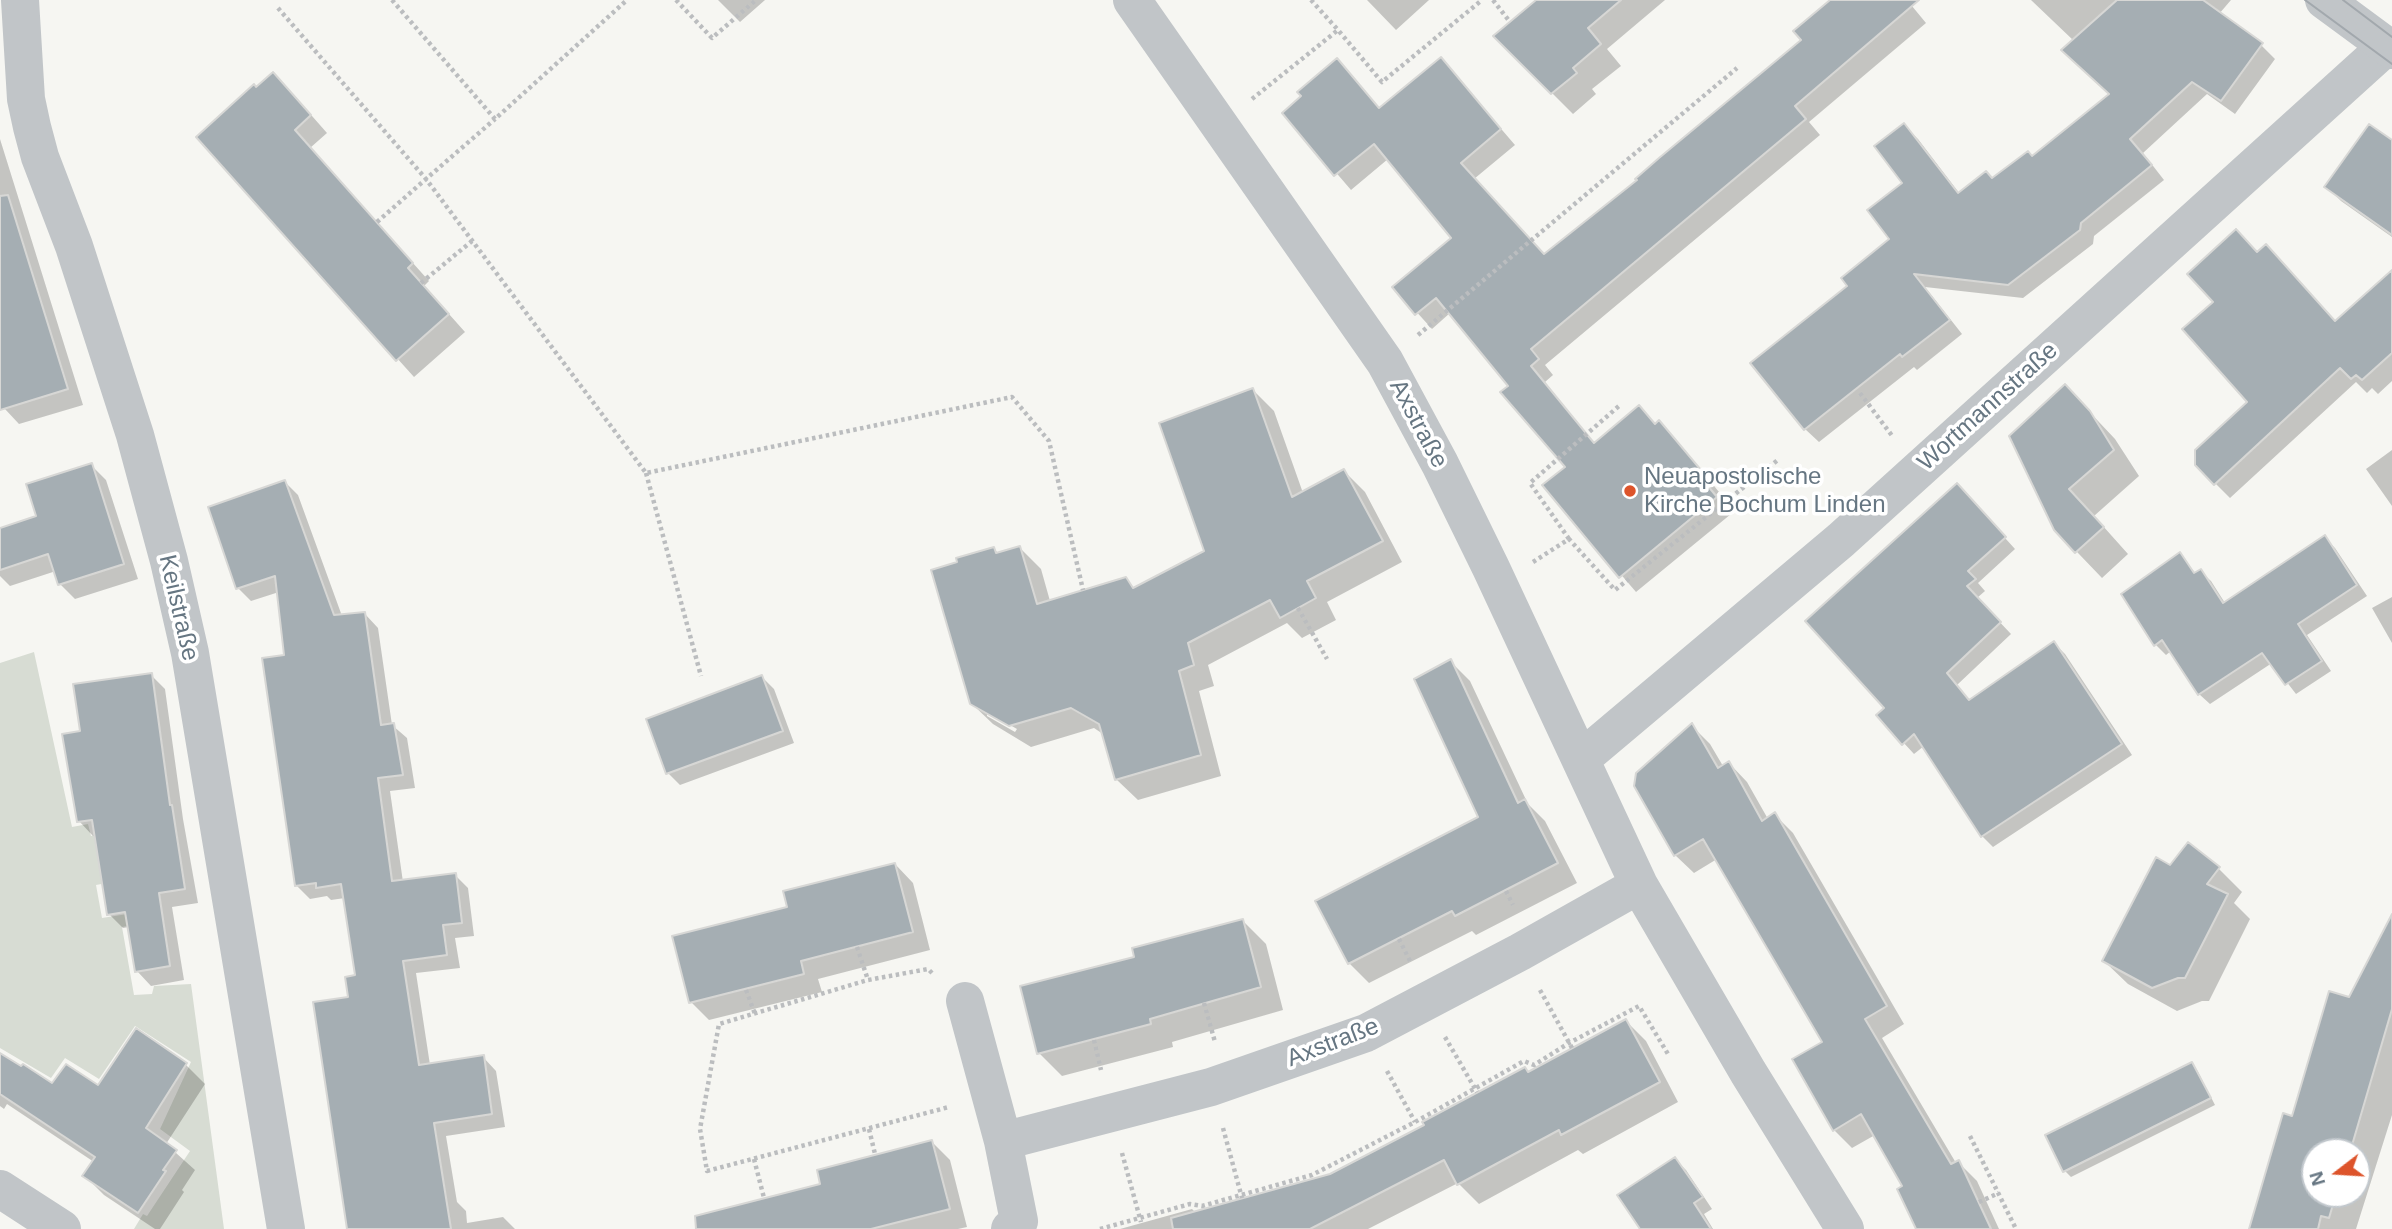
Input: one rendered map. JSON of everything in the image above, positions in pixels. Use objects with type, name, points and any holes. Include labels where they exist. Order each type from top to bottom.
[{"type":"street","name":"Keilstraße","points":[[20,0],[26,99],[32,127],[135,435],[169,561],[190,653],[285,1229]]},
{"type":"street","name":"Axstraße","points":[[1132,0],[1385,362],[1440,464],[1499,584],[1639,885],[1748,1072],[1845,1229]]},
{"type":"street","points":[[2324,0],[2389,48]]},
{"type":"street","name":"Wortmannstraße","points":[[1581,759],[1840,540],[2389,48]]},
{"type":"street","name":"Axstraße","points":[[1003,1141],[1211,1087],[1366,1033],[1426,1003],[1639,885]]},
{"type":"street","points":[[965,1001],[1003,1141],[1018,1222],[1010,1229]]},
{"type":"street","points":[[0,1189],[62,1229]]},
{"type":"path","points":[[392,0],[495,119]]},
{"type":"path","points":[[377,222],[627,0]]},
{"type":"path","points":[[676,0],[712,38],[756,0]]},
{"type":"path","points":[[1311,0],[1382,82],[1482,0]]},
{"type":"path","points":[[1493,0],[1510,22]]},
{"type":"path","points":[[278,8],[426,179],[646,473],[701,676]]},
{"type":"path","points":[[1219,126],[1338,30]]},
{"type":"path","points":[[1385,362],[1737,68]]},
{"type":"path","points":[[422,283],[472,241]]},
{"type":"path","points":[[1860,393],[1918,470]]},
{"type":"path","points":[[646,473],[1012,397],[1049,441],[1083,590]]},
{"type":"path","points":[[1619,406],[1530,483],[1569,539],[1615,590],[1779,459]]},
{"type":"path","points":[[1499,584],[1569,539]]},
{"type":"path","points":[[1298,608],[1328,659]]},
{"type":"path","points":[[857,947],[868,980]]},
{"type":"path","points":[[1520,952],[1570,1045]]},
{"type":"path","points":[[965,1001],[928,969],[868,980],[719,1024],[700,1129],[708,1171],[991,1095]]},
{"type":"path","points":[[747,989],[755,1014]]},
{"type":"path","points":[[1426,1003],[1475,1091]]},
{"type":"path","points":[[1100,1229],[1190,1204],[1202,1206],[1242,1196],[1312,1174],[1475,1091],[1524,1061],[1534,1065],[1639,1006],[1668,1054]]},
{"type":"path","points":[[1366,1033],[1415,1122]]},
{"type":"path","points":[[1211,1087],[1242,1196]]},
{"type":"path","points":[[1111,1113],[1140,1220]]},
{"type":"path","points":[[869,1129],[875,1154]]},
{"type":"path","points":[[1970,1136],[2016,1229]]},
{"type":"path","points":[[754,1159],[764,1198]]},
{"type":"path","points":[[1979,1202],[1999,1193]]},
{"type":"shaded area","points":[[34,652],[72,827],[88,824],[91,836],[113,831],[123,880],[96,885],[102,918],[146,911],[148,922],[122,927],[134,995],[152,994],[154,986],[191,984],[224,1229],[134,1229],[143,1214],[147,1216],[190,1151],[160,1129],[191,1062],[135,1026],[99,1079],[65,1058],[51,1078],[0,1048],[0,663]]},
{"type":"building","points":[[1536,0],[1621,0],[1588,28],[1601,44],[1573,68],[1577,73],[1551,94],[1493,36]]},
{"type":"building","points":[[1830,0],[1919,0],[1795,106],[1806,119],[1531,349],[1539,359],[1531,366],[1594,443],[1639,405],[1655,424],[1659,420],[1706,476],[1702,479],[1717,497],[1619,578],[1542,485],[1565,467],[1500,392],[1508,386],[1436,298],[1415,315],[1392,287],[1451,238],[1374,144],[1334,176],[1282,113],[1301,96],[1297,92],[1337,58],[1379,108],[1441,57],[1501,129],[1461,163],[1544,254],[1637,180],[1635,179],[1659,158],[1801,40],[1793,31]]},
{"type":"building","points":[[2117,0],[2203,0],[2263,43],[2221,101],[2192,82],[2130,139],[2152,165],[2081,223],[2080,230],[2008,285],[1914,274],[1950,320],[1902,357],[1900,354],[1804,430],[1750,363],[1847,286],[1841,278],[1889,239],[1867,210],[1902,183],[1874,146],[1904,123],[1958,193],[1986,171],[1992,178],[2028,151],[2032,156],[2109,94],[2061,50]]},
{"type":"building","points":[[273,72],[311,115],[295,130],[413,263],[408,268],[449,314],[396,361],[196,137],[254,84],[256,87]]},
{"type":"building","points":[[2369,124],[2392,140],[2392,235],[2324,187]]},
{"type":"building","points":[[8,195],[68,389],[0,410],[0,196]]},
{"type":"building","points":[[2236,229],[2257,252],[2266,244],[2335,321],[2392,270],[2392,353],[2362,380],[2356,375],[2351,379],[2340,368],[2214,485],[2195,465],[2195,450],[2247,402],[2182,329],[2213,302],[2187,274]]},
{"type":"building","points":[[2065,384],[2090,411],[2114,450],[2069,489],[2104,527],[2075,553],[2054,530],[2009,436]]},
{"type":"building","points":[[1253,388],[1292,497],[1344,469],[1383,541],[1307,581],[1316,598],[1280,618],[1270,600],[1188,643],[1194,665],[1179,671],[1201,755],[1115,780],[1099,724],[1071,708],[1009,726],[970,704],[931,570],[957,562],[956,558],[994,547],[996,553],[1020,546],[1037,604],[1126,577],[1133,588],[1204,551],[1159,423]]},
{"type":"building","points":[[92,463],[124,564],[58,585],[48,554],[0,570],[0,528],[36,516],[26,484]]},
{"type":"building","points":[[285,480],[334,615],[365,612],[381,725],[394,723],[403,775],[378,778],[392,881],[456,873],[462,923],[443,925],[447,955],[403,961],[419,1065],[484,1055],[492,1114],[434,1123],[451,1229],[347,1229],[313,1002],[348,997],[345,977],[355,975],[341,884],[316,888],[316,883],[295,886],[262,658],[284,655],[275,576],[236,589],[208,507]]},
{"type":"building","points":[[1957,483],[2006,537],[1968,571],[1976,579],[1967,586],[2001,622],[1947,673],[1969,700],[2054,641],[2122,744],[1981,837],[1914,734],[1902,745],[1876,715],[1884,708],[1805,621]]},
{"type":"building","points":[[2325,535],[2357,585],[2298,624],[2322,661],[2285,685],[2262,653],[2198,695],[2162,640],[2154,646],[2121,594],[2180,552],[2194,573],[2201,569],[2223,603]]},
{"type":"building","points":[[1451,659],[1518,803],[1525,799],[1558,863],[1455,916],[1452,911],[1348,964],[1315,901],[1478,817],[1414,679]]},
{"type":"building","points":[[152,673],[170,805],[185,889],[159,893],[170,966],[135,972],[125,912],[107,915],[92,820],[77,822],[62,734],[80,731],[73,684]]},
{"type":"building","points":[[762,675],[783,731],[666,774],[646,719]]},
{"type":"building","points":[[1692,723],[1718,768],[1729,761],[1762,821],[1775,812],[1887,1006],[1865,1019],[1951,1164],[1959,1160],[1991,1229],[1916,1229],[1897,1189],[1902,1186],[1861,1114],[1833,1131],[1792,1059],[1822,1042],[1703,839],[1674,856],[1634,786],[1636,773]]},
{"type":"building","points":[[2188,842],[2220,867],[2207,884],[2228,894],[2185,978],[2152,988],[2102,961],[2156,857],[2170,865]]},
{"type":"building","points":[[895,863],[913,932],[801,961],[804,974],[689,1003],[672,936],[787,907],[783,891]]},
{"type":"building","points":[[2392,914],[2392,1009],[2354,1138],[2301,1138],[2301,1208],[2332,1208],[2329,1218],[2321,1216],[2318,1229],[2249,1229],[2283,1113],[2292,1116],[2329,991],[2349,997]]},
{"type":"building","points":[[1243,919],[1261,987],[1150,1019],[1151,1024],[1037,1054],[1020,986],[1134,957],[1132,948]]},
{"type":"building","points":[[1626,1019],[1660,1082],[1561,1135],[1559,1130],[1457,1185],[1444,1160],[1310,1229],[1173,1229],[1171,1218],[1330,1174],[1424,1125],[1422,1122],[1525,1067],[1528,1072]]},
{"type":"building","points":[[136,1028],[187,1063],[146,1128],[177,1150],[138,1213],[82,1176],[95,1157],[0,1094],[0,1053],[52,1083],[66,1064],[98,1085]]},
{"type":"building","points":[[2192,1062],[2211,1098],[2063,1172],[2045,1135]]},
{"type":"building","points":[[932,1140],[950,1209],[871,1229],[696,1229],[695,1216],[820,1184],[817,1170]]},
{"type":"building","points":[[1675,1157],[1703,1197],[1694,1203],[1711,1229],[1640,1229],[1617,1195]]},
{"type":"tram line","points":[[2305,0],[2392,64]]},
{"type":"tram line","points":[[2343,0],[2392,37]]},
{"type":"place","name":"Neuapostolische Kirche Bochum Linden","points":[[1630,491]]}]
